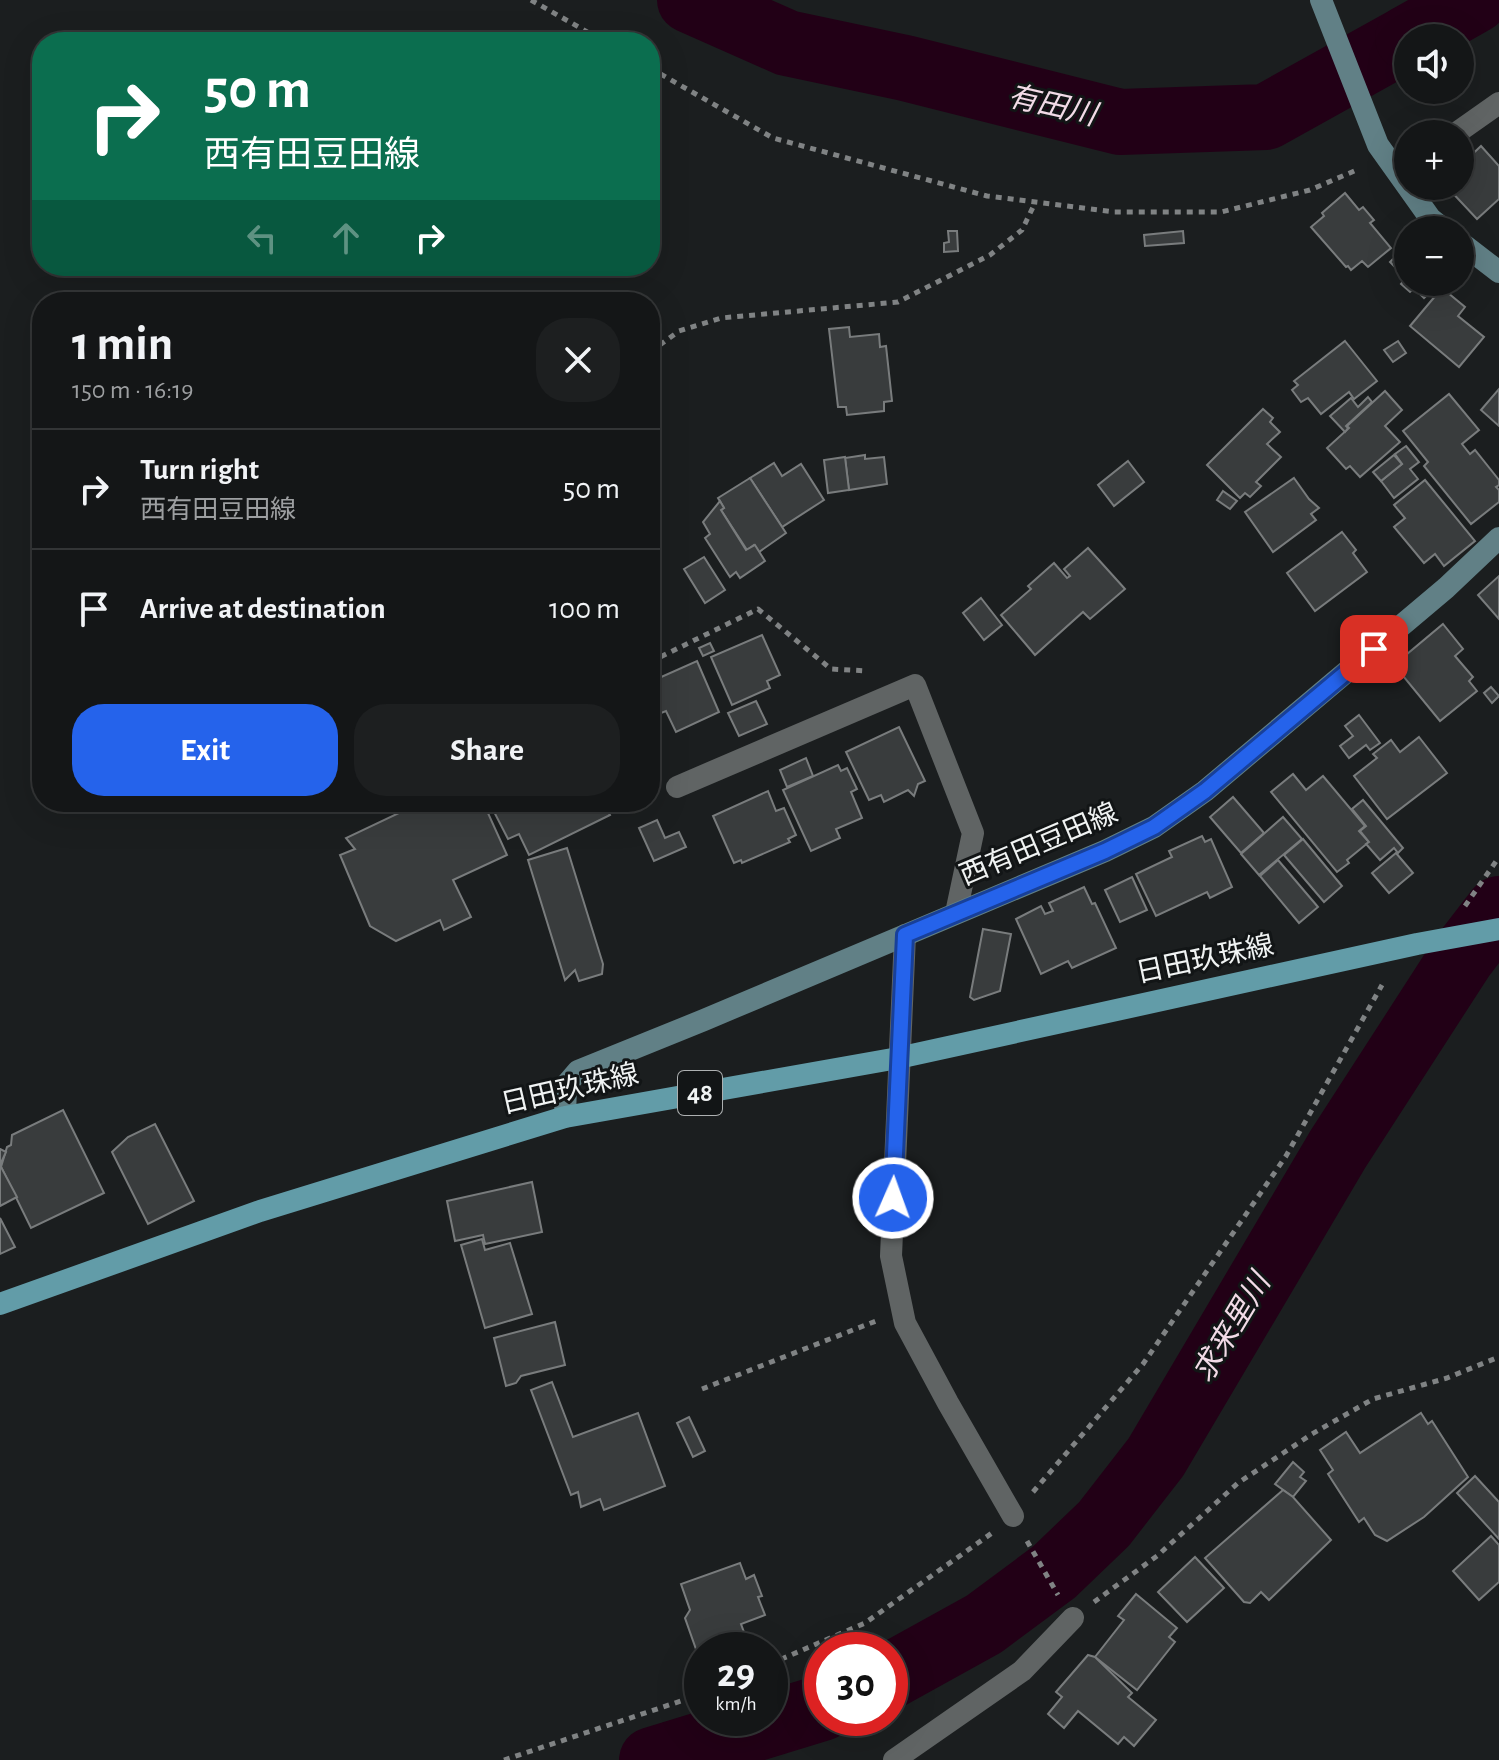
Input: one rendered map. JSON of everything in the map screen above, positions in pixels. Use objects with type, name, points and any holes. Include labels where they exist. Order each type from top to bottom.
[{"type":"main road","points":[[1321,0],[1393,161],[1429,216]]},
{"type":"main road","points":[[1474,253],[1499,272]]},
{"type":"main road","name":"西有田豆田線","points":[[565,1117],[566,1085],[578,1071],[1105,851],[1154,827],[1205,791],[1446,588],[1499,538]]},
{"type":"main road","name":"日田玖珠線","points":[[0,1304],[260,1211],[565,1117],[898,1058],[1417,944],[1499,929]]},
{"type":"street","points":[[1474,121],[1499,103]]},
{"type":"street","points":[[677,787],[915,685],[973,833],[956,913]]},
{"type":"street","points":[[905,935],[891,1256],[905,1323],[1013,1516]]},
{"type":"street","points":[[894,1760],[1022,1671],[1068,1610]]},
{"type":"path","points":[[531,0],[587,32]]},
{"type":"path","points":[[660,74],[773,138],[987,196],[1035,203],[1114,212],[1221,212],[1310,190],[1393,161]]},
{"type":"path","points":[[660,345],[679,331],[721,318],[898,302],[990,255],[1022,230],[1035,203]]},
{"type":"path","points":[[660,657],[758,609],[831,669],[877,671],[891,696]]},
{"type":"path","points":[[1462,910],[1499,857]]},
{"type":"path","points":[[788,1656],[865,1623],[1013,1516],[1143,1364],[1286,1156],[1382,985]]},
{"type":"path","points":[[702,1389],[903,1311]]},
{"type":"path","points":[[1013,1516],[1068,1610],[1157,1556],[1238,1483],[1312,1434],[1373,1399],[1447,1378],[1499,1357]]},
{"type":"path","points":[[504,1760],[684,1700]]},
{"type":"building","points":[[1481,146],[1499,166],[1499,199],[1477,219],[1459,200],[1474,200],[1474,153]]},
{"type":"building","points":[[1345,193],[1359,210],[1363,207],[1374,220],[1370,223],[1391,248],[1368,267],[1362,261],[1351,270],[1346,267],[1311,227]]},
{"type":"building","points":[[948,231],[957,231],[958,251],[944,252],[944,243],[949,242]]},
{"type":"building","points":[[1183,231],[1184,243],[1145,246],[1144,235]]},
{"type":"building","points":[[1435,296],[1452,296],[1465,307],[1458,316],[1484,337],[1459,367],[1410,326]]},
{"type":"building","points":[[849,327],[850,337],[879,334],[880,347],[886,346],[892,401],[884,402],[884,411],[847,415],[846,407],[838,407],[829,329]]},
{"type":"building","points":[[1345,341],[1377,381],[1354,399],[1349,392],[1321,414],[1308,398],[1301,402],[1292,390],[1298,385],[1294,381]]},
{"type":"building","points":[[1398,341],[1406,353],[1393,362],[1384,350]]},
{"type":"building","points":[[1499,389],[1499,426],[1481,410]]},
{"type":"building","points":[[1385,391],[1402,410],[1385,426],[1400,442],[1360,477],[1350,466],[1346,469],[1327,448]]},
{"type":"building","points":[[1449,394],[1479,430],[1462,444],[1470,454],[1475,450],[1499,480],[1496,487],[1499,502],[1471,524],[1424,466],[1428,462],[1403,431]]},
{"type":"building","points":[[1368,397],[1372,402],[1346,426],[1345,432],[1330,416],[1351,398],[1358,407]]},
{"type":"building","points":[[1263,409],[1273,418],[1270,422],[1280,432],[1267,444],[1281,457],[1256,482],[1261,486],[1250,497],[1245,493],[1240,498],[1207,465]]},
{"type":"building","points":[[1406,446],[1419,462],[1410,469],[1418,479],[1394,498],[1381,481],[1402,464],[1395,454]]},
{"type":"building","points":[[865,455],[865,459],[884,457],[887,484],[849,490],[845,458]]},
{"type":"building","points":[[1394,455],[1402,464],[1381,481],[1373,472]]},
{"type":"building","points":[[845,457],[849,490],[828,493],[824,460]]},
{"type":"building","points":[[1128,461],[1144,482],[1114,506],[1098,485]]},
{"type":"building","points":[[774,463],[782,476],[801,464],[824,500],[782,527],[750,478]]},
{"type":"building","points":[[750,478],[786,533],[759,552],[754,545],[747,550],[721,510],[724,508],[718,498]]},
{"type":"building","points":[[1294,478],[1319,508],[1311,514],[1316,520],[1273,552],[1245,512]]},
{"type":"building","points":[[1425,480],[1475,541],[1444,566],[1435,554],[1424,563],[1394,527],[1405,518],[1394,505]]},
{"type":"building","points":[[1223,491],[1237,501],[1230,509],[1217,500]]},
{"type":"building","points":[[720,501],[724,508],[721,510],[746,550],[755,545],[765,561],[740,578],[736,572],[730,577],[705,538],[710,534],[703,522]]},
{"type":"building","points":[[1342,532],[1367,572],[1315,611],[1287,573]]},
{"type":"building","points":[[1088,548],[1125,589],[1090,619],[1083,612],[1035,655],[1001,615],[1031,589],[1028,586],[1054,563],[1067,578],[1070,576],[1064,569]]},
{"type":"building","points":[[704,557],[725,590],[705,603],[684,569]]},
{"type":"building","points":[[1499,576],[1499,619],[1478,595]]},
{"type":"building","points":[[981,598],[1002,625],[984,640],[963,613]]},
{"type":"building","points":[[1443,624],[1463,649],[1455,656],[1473,677],[1469,681],[1477,691],[1440,721],[1394,665]]},
{"type":"building","points":[[762,635],[780,675],[767,681],[770,688],[732,705],[711,657]]},
{"type":"building","points":[[710,643],[714,651],[703,656],[699,648]]},
{"type":"building","points":[[697,661],[719,712],[676,732],[666,711],[660,713],[660,678]]},
{"type":"building","points":[[1491,687],[1499,696],[1492,703],[1484,693]]},
{"type":"building","points":[[756,701],[767,724],[739,736],[728,713]]},
{"type":"building","points":[[1359,715],[1380,743],[1370,750],[1366,745],[1349,758],[1340,746],[1353,736],[1345,726]]},
{"type":"building","points":[[899,727],[925,781],[918,784],[914,796],[908,790],[884,802],[881,795],[869,800],[846,752]]},
{"type":"building","points":[[1419,737],[1447,773],[1387,819],[1354,776],[1377,758],[1373,754],[1391,740],[1400,752]]},
{"type":"building","points":[[806,758],[813,776],[787,787],[780,770]]},
{"type":"building","points":[[838,765],[841,771],[847,768],[857,789],[851,792],[862,818],[836,829],[840,838],[811,851],[783,790]]},
{"type":"building","points":[[1293,774],[1306,790],[1323,776],[1365,826],[1359,831],[1369,842],[1337,872],[1271,792]]},
{"type":"building","points":[[768,791],[776,811],[784,808],[796,835],[788,839],[790,842],[742,863],[741,860],[734,863],[713,816]]},
{"type":"building","points":[[1233,797],[1264,833],[1241,853],[1210,817]]},
{"type":"building","points":[[1363,800],[1403,848],[1398,853],[1394,848],[1380,860],[1366,844],[1369,842],[1360,831],[1366,826],[1352,809]]},
{"type":"building","points":[[401,812],[488,812],[507,855],[453,880],[471,917],[444,930],[440,920],[396,941],[370,926],[340,855],[355,849],[346,838]]},
{"type":"building","points":[[494,812],[608,812],[610,815],[529,855],[519,834],[508,839]]},
{"type":"building","points":[[1283,817],[1302,839],[1259,875],[1241,854]]},
{"type":"building","points":[[657,820],[665,838],[679,832],[686,847],[654,861],[639,828]]},
{"type":"building","points":[[1202,836],[1205,842],[1211,839],[1232,887],[1210,898],[1207,892],[1156,916],[1136,874],[1172,857],[1169,851]]},
{"type":"building","points":[[1303,839],[1342,886],[1324,902],[1284,855]]},
{"type":"building","points":[[567,848],[603,964],[602,974],[579,981],[575,970],[565,980],[528,860]]},
{"type":"building","points":[[1396,853],[1413,873],[1389,893],[1372,873]]},
{"type":"building","points":[[1278,860],[1318,907],[1299,923],[1260,876]]},
{"type":"building","points":[[1132,877],[1147,910],[1120,922],[1105,890]]},
{"type":"building","points":[[1084,887],[1116,948],[1072,968],[1068,961],[1041,974],[1016,919],[1041,906],[1045,914],[1053,911],[1049,903]]},
{"type":"building","points":[[983,929],[1011,934],[1000,991],[974,1000],[970,997]]},
{"type":"building","points":[[63,1110],[104,1193],[31,1228],[1,1167],[12,1135]]},
{"type":"building","points":[[155,1124],[194,1201],[148,1224],[112,1152],[128,1137]]},
{"type":"building","points":[[0,1149],[6,1152],[0,1165]]},
{"type":"building","points":[[0,1165],[17,1197],[0,1206]]},
{"type":"building","points":[[532,1182],[542,1232],[485,1244],[483,1235],[455,1241],[447,1201]]},
{"type":"building","points":[[0,1218],[15,1247],[0,1254]]},
{"type":"building","points":[[482,1239],[485,1250],[510,1243],[532,1314],[485,1328],[461,1245]]},
{"type":"building","points":[[555,1322],[565,1365],[521,1376],[516,1383],[506,1386],[494,1338]]},
{"type":"building","points":[[552,1382],[573,1437],[638,1413],[665,1486],[604,1510],[600,1499],[581,1507],[578,1492],[571,1495],[531,1390]]},
{"type":"building","points":[[1421,1413],[1428,1424],[1432,1421],[1468,1477],[1424,1517],[1387,1541],[1375,1535],[1364,1518],[1359,1522],[1328,1474],[1333,1470],[1320,1450],[1346,1432],[1360,1453]]},
{"type":"building","points":[[689,1417],[705,1451],[693,1457],[677,1423]]},
{"type":"building","points":[[1293,1462],[1304,1472],[1300,1477],[1306,1481],[1293,1497],[1275,1484]]},
{"type":"building","points":[[1475,1476],[1499,1502],[1499,1539],[1457,1493]]},
{"type":"building","points":[[1283,1490],[1331,1540],[1269,1600],[1261,1592],[1250,1603],[1244,1602],[1205,1558]]},
{"type":"building","points":[[1491,1536],[1499,1545],[1499,1582],[1479,1600],[1453,1571]]},
{"type":"building","points":[[1195,1557],[1224,1588],[1187,1622],[1158,1592]]},
{"type":"building","points":[[740,1563],[746,1579],[754,1575],[765,1615],[741,1624],[744,1632],[690,1632],[685,1618],[690,1610],[681,1584]]},
{"type":"building","points":[[1136,1594],[1177,1628],[1169,1637],[1175,1642],[1137,1690],[1095,1657],[1124,1620],[1118,1616]]},
{"type":"building","points":[[1088,1655],[1095,1657],[1132,1693],[1128,1697],[1156,1720],[1134,1746],[1124,1737],[1118,1744],[1078,1711],[1064,1728],[1048,1714],[1062,1697],[1056,1692]]},
{"type":"waterway","name":"有田川","points":[[690,0],[787,43],[905,68],[1120,122],[1266,117],[1394,46]]},
{"type":"waterway","name":"有田川","points":[[1433,24],[1475,0]]},
{"type":"waterway","name":"求来里川","points":[[908,1666],[984,1624],[1054,1572],[1104,1524],[1156,1457],[1338,1149],[1462,957],[1499,909]]},
{"type":"waterway","name":"求来里川","points":[[652,1760],[804,1714]]},
{"type":"route","points":[[893,1198],[905,935],[1105,851],[1154,827],[1205,791],[1374,649]]}]
